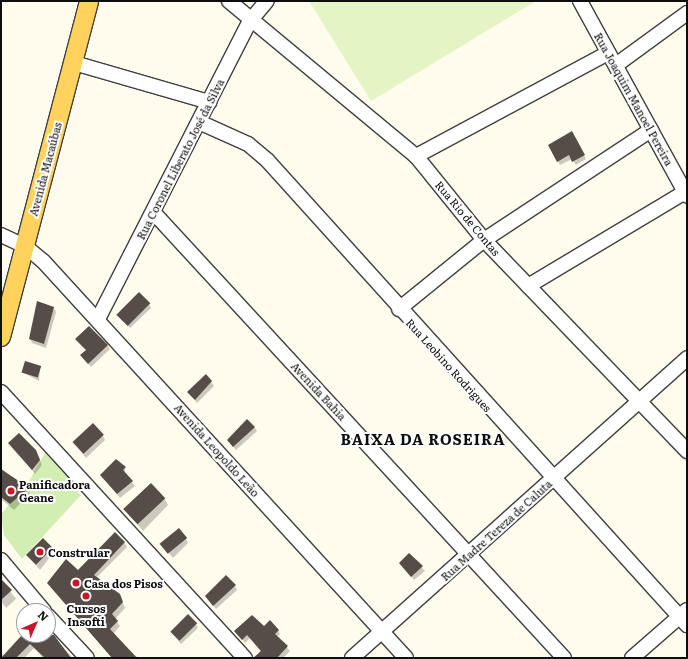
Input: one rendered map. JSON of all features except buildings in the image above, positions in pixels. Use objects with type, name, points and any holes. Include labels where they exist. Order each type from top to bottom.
[{"type":"main road","name":"Avenida Macaúbas","points":[[1,337],[89,1]]},
{"type":"street","name":"Rua Rio de Contas","points":[[229,1],[250,21],[361,107],[416,156],[484,240],[687,451]]},
{"type":"street","name":"Rua Coronel Liberato José da Silva","points":[[98,319],[154,213],[250,21],[267,1]]},
{"type":"street","name":"Rua Joaquim Manoel Pereira","points":[[580,1],[686,194]]},
{"type":"street","points":[[616,65],[687,13]]},
{"type":"street","points":[[416,156],[608,52]]},
{"type":"street","points":[[74,63],[209,102]]},
{"type":"street","name":"Rua Leobino Rodrigues","points":[[199,122],[257,152],[552,480],[684,617]]},
{"type":"street","points":[[398,310],[484,240],[651,130]]},
{"type":"street","points":[[528,286],[686,194]]},
{"type":"street","name":"Avenida Bahia","points":[[154,213],[564,658]]},
{"type":"street","points":[[1,235],[25,246]]},
{"type":"street","name":"Avenida Leopoldo Leão","points":[[25,246],[98,319],[406,658]]},
{"type":"street","name":"Rua Madre Tereza de Caluta","points":[[352,658],[687,358]]},
{"type":"street","points":[[1,392],[245,658]]},
{"type":"street","points":[[3,566],[37,603]]},
{"type":"street","points":[[632,658],[684,617]]},
{"type":"street","points":[[56,625],[87,658]]},
{"type":"green space","points":[[309,1],[536,1],[371,101]]},
{"type":"green space","points":[[46,451],[81,490],[78,492],[81,495],[22,559],[4,535],[1,514],[27,485]]},
{"type":"place","name":"Panificadora Geane","points":[[11,491]]},
{"type":"place","name":"Constrular","points":[[40,552]]},
{"type":"place","name":"Casa dos Pisos","points":[[76,583]]},
{"type":"place","name":"Cursos Insofti","points":[[86,596]]},
{"type":"district","name":"BAIXA DA ROSEIRA","points":[[423,439]]}]
